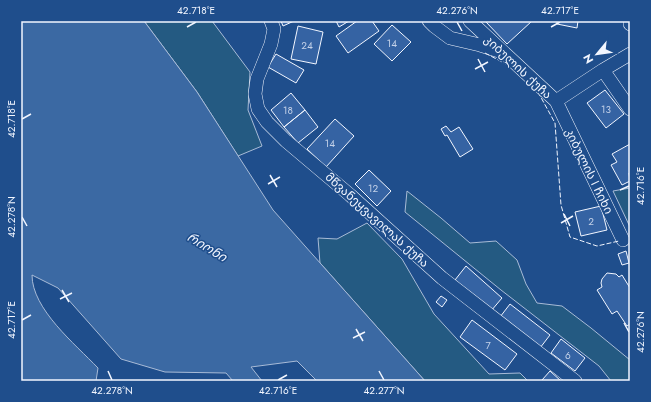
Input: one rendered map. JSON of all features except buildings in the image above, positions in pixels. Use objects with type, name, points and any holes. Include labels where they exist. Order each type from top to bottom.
[{"type":"street","name":"მწვანეყვავილას ქუჩა","points":[[271,21],[274,29],[271,44],[257,79],[255,94],[258,109],[267,122],[442,278],[575,381]]},
{"type":"street","points":[[429,21],[450,38],[480,45],[503,53]]},
{"type":"street","name":"კიბულის ქუჩა","points":[[470,21],[556,101],[630,54]]},
{"type":"street","points":[[603,70],[630,109]]},
{"type":"street","name":"კიბულის I ჩიხი","points":[[556,101],[623,240]]},
{"type":"shaded area","points":[[144,21],[212,21],[250,72],[248,110],[262,146],[238,156],[197,92]]},
{"type":"shaded area","points":[[630,188],[630,227],[613,191]]},
{"type":"shaded area","points":[[407,191],[470,243],[496,241],[517,260],[526,284],[537,303],[562,306],[630,360],[630,381],[611,381],[599,366],[501,290],[405,212]]},
{"type":"shaded area","points":[[367,223],[402,259],[434,314],[489,374],[520,373],[528,381],[425,381],[320,263],[318,238],[337,239]]},
{"type":"water","name":"რიონი","points":[[21,21],[144,21],[197,92],[273,210],[425,381],[317,381],[297,361],[251,367],[262,381],[233,381],[226,373],[165,372],[121,359],[58,288],[32,275],[34,288],[47,313],[67,337],[98,368],[96,381],[21,381]]},
{"type":"fence","points":[[485,53],[506,64]]},
{"type":"fence","points":[[538,92],[555,123],[561,205],[570,237],[597,246],[619,241]]}]
